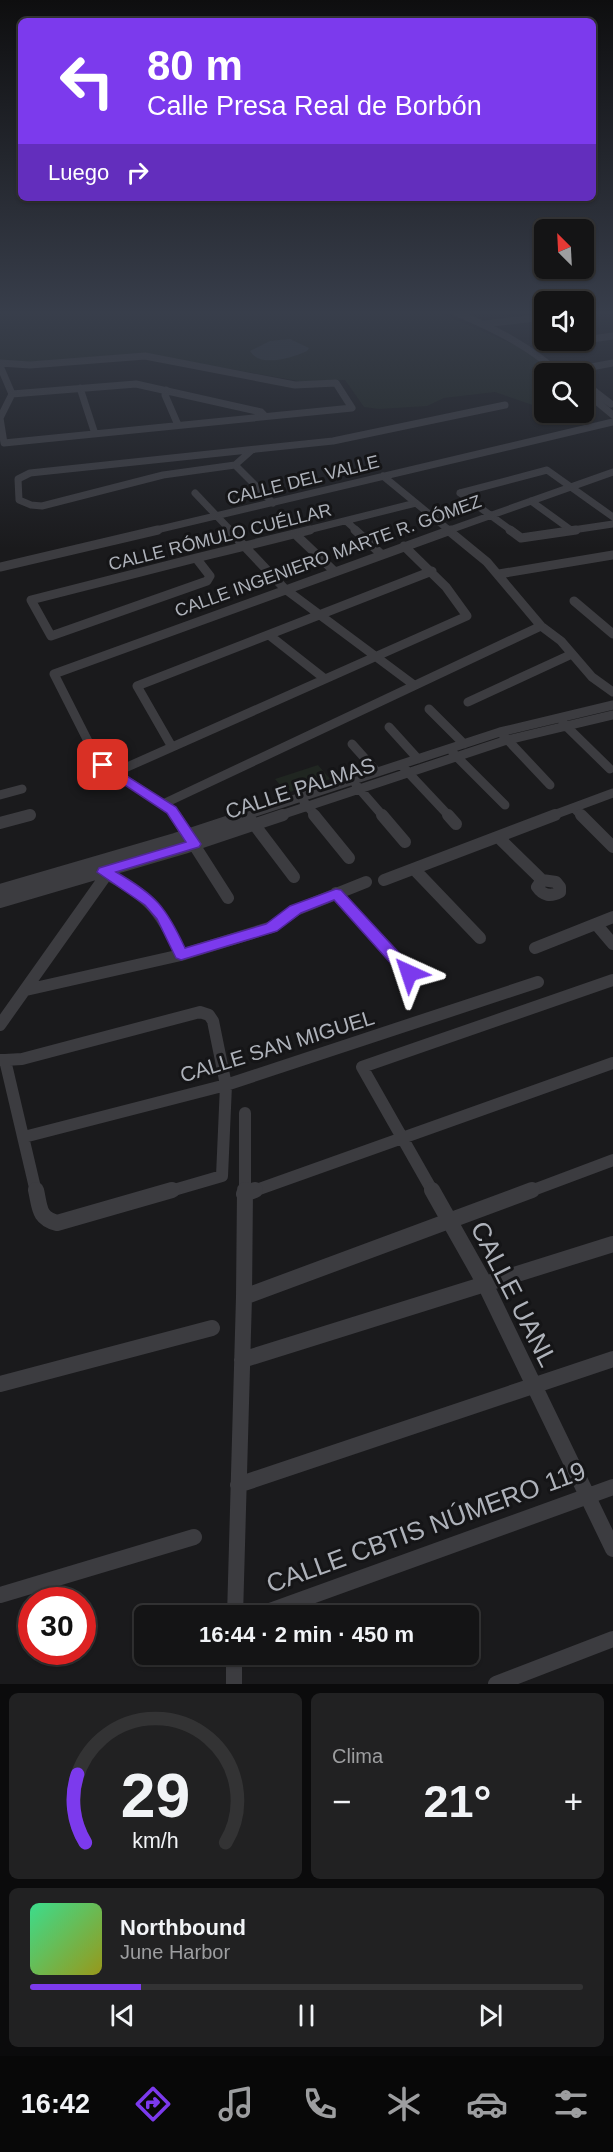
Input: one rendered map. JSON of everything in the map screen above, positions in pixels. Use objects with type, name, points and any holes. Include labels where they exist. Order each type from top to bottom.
[{"type":"street","points":[[39,392],[12,394],[0,418],[4,443],[352,408],[341,392]]},
{"type":"street","points":[[81,392],[95,434]]},
{"type":"street","points":[[166,392],[165,395],[178,425]]},
{"type":"street","points":[[173,392],[261,412],[265,416]]},
{"type":"street","points":[[595,392],[612,404]]},
{"type":"street","points":[[594,399],[613,415]]},
{"type":"street","points":[[601,405],[612,404]]},
{"type":"street","points":[[252,450],[235,465],[210,465],[42,506],[19,500],[17,492],[18,479],[30,473],[333,441],[505,405]]},
{"type":"street","name":"CALLE DEL VALLE","points":[[0,567],[613,422]]},
{"type":"street","points":[[235,465],[273,502]]},
{"type":"street","points":[[613,517],[547,470],[460,493],[521,538],[613,524]]},
{"type":"street","name":"CALLE INGENIERO MARTE R. GÓMEZ","points":[[116,772],[103,765],[94,753],[54,674],[285,588],[613,472]]},
{"type":"street","points":[[383,476],[499,574],[541,626],[561,641],[588,672],[613,692]]},
{"type":"street","points":[[195,493],[285,588],[414,685]]},
{"type":"street","points":[[531,501],[571,530]]},
{"type":"street","name":"CALLE RÓMULO CUÉLLAR","points":[[196,558],[210,579],[51,636],[31,600],[196,558],[295,534],[416,503]]},
{"type":"street","points":[[346,521],[381,554]]},
{"type":"street","points":[[295,534],[334,571]]},
{"type":"street","points":[[116,772],[467,616],[458,599],[404,546]]},
{"type":"street","points":[[499,574],[613,555]]},
{"type":"street","points":[[172,747],[137,686],[432,571]]},
{"type":"street","points":[[574,601],[613,634]]},
{"type":"street","points":[[163,804],[541,626]]},
{"type":"street","points":[[269,634],[325,679]]},
{"type":"street","points":[[468,702],[572,654]]},
{"type":"street","name":"CALLE PALMAS","points":[[355,784],[377,772],[404,768],[418,759],[452,752],[464,744],[562,722],[613,705]]},
{"type":"street","points":[[429,709],[464,744]]},
{"type":"street","name":"CALLE PALMAS","points":[[562,722],[613,715]]},
{"type":"street","points":[[562,722],[609,769]]},
{"type":"street","points":[[389,727],[418,759]]},
{"type":"street","points":[[503,736],[550,785]]},
{"type":"street","name":"CALLE PALMAS","points":[[0,902],[106,873],[191,839],[503,736]]},
{"type":"street","points":[[352,744],[377,772]]},
{"type":"street","points":[[452,752],[505,805]]},
{"type":"street","points":[[404,768],[456,824]]},
{"type":"street","points":[[116,772],[172,810],[228,898]]},
{"type":"street","points":[[355,784],[405,842]]},
{"type":"street","points":[[0,795],[22,789]]},
{"type":"street","points":[[384,880],[613,793]]},
{"type":"street","points":[[303,801],[349,858]]},
{"type":"street","points":[[574,808],[613,847]]},
{"type":"street","points":[[0,823],[30,815]]},
{"type":"street","points":[[250,819],[294,877]]},
{"type":"street","points":[[498,837],[542,880]]},
{"type":"street","name":"CALLE PALMAS","points":[[0,890],[191,839]]},
{"type":"street","points":[[92,864],[150,901],[163,916],[181,955]]},
{"type":"street","points":[[414,869],[480,938]]},
{"type":"street","points":[[0,1025],[106,873]]},
{"type":"street","points":[[26,990],[181,955],[272,927],[296,910],[366,882]]},
{"type":"street","points":[[336,893],[409,973]]},
{"type":"street","points":[[536,948],[613,917]]},
{"type":"street","points":[[596,924],[613,944]]},
{"type":"street","name":"CALLE UANL","points":[[613,980],[362,1067],[485,1284],[613,1549]]},
{"type":"street","name":"CALLE SAN MIGUEL","points":[[24,1137],[226,1085],[538,982]]},
{"type":"street","points":[[200,1011],[209,1015],[213,1021],[226,1085],[222,1176],[57,1223],[46,1220],[42,1215],[24,1137],[3,1065],[200,1011]]},
{"type":"street","points":[[244,1194],[613,1063]]},
{"type":"street","points":[[235,1605],[244,1297],[245,1113]]},
{"type":"street","points":[[244,1297],[613,1160]]},
{"type":"street","points":[[242,1360],[613,1244]]},
{"type":"street","points":[[0,1384],[212,1328]]},
{"type":"street","points":[[238,1485],[613,1359]]},
{"type":"street","name":"CALLE CBTIS NÚMERO 119","points":[[286,1605],[613,1487]]},
{"type":"street","points":[[0,1595],[194,1537]]},
{"type":"street","points":[[496,1684],[613,1639]]},
{"type":"street","points":[[234,1665],[234,1684]]},
{"type":"shaded area","points":[[353,392],[534,392],[534,406],[495,392],[444,398],[427,406],[379,409],[364,407]]},
{"type":"shaded area","points":[[318,765],[330,779],[287,793],[275,779]]},
{"type":"route","points":[[103,765],[134,783],[172,810],[194,844],[104,872],[136,890],[150,901],[163,916],[181,955],[272,927],[296,910],[336,893],[409,973]]}]
